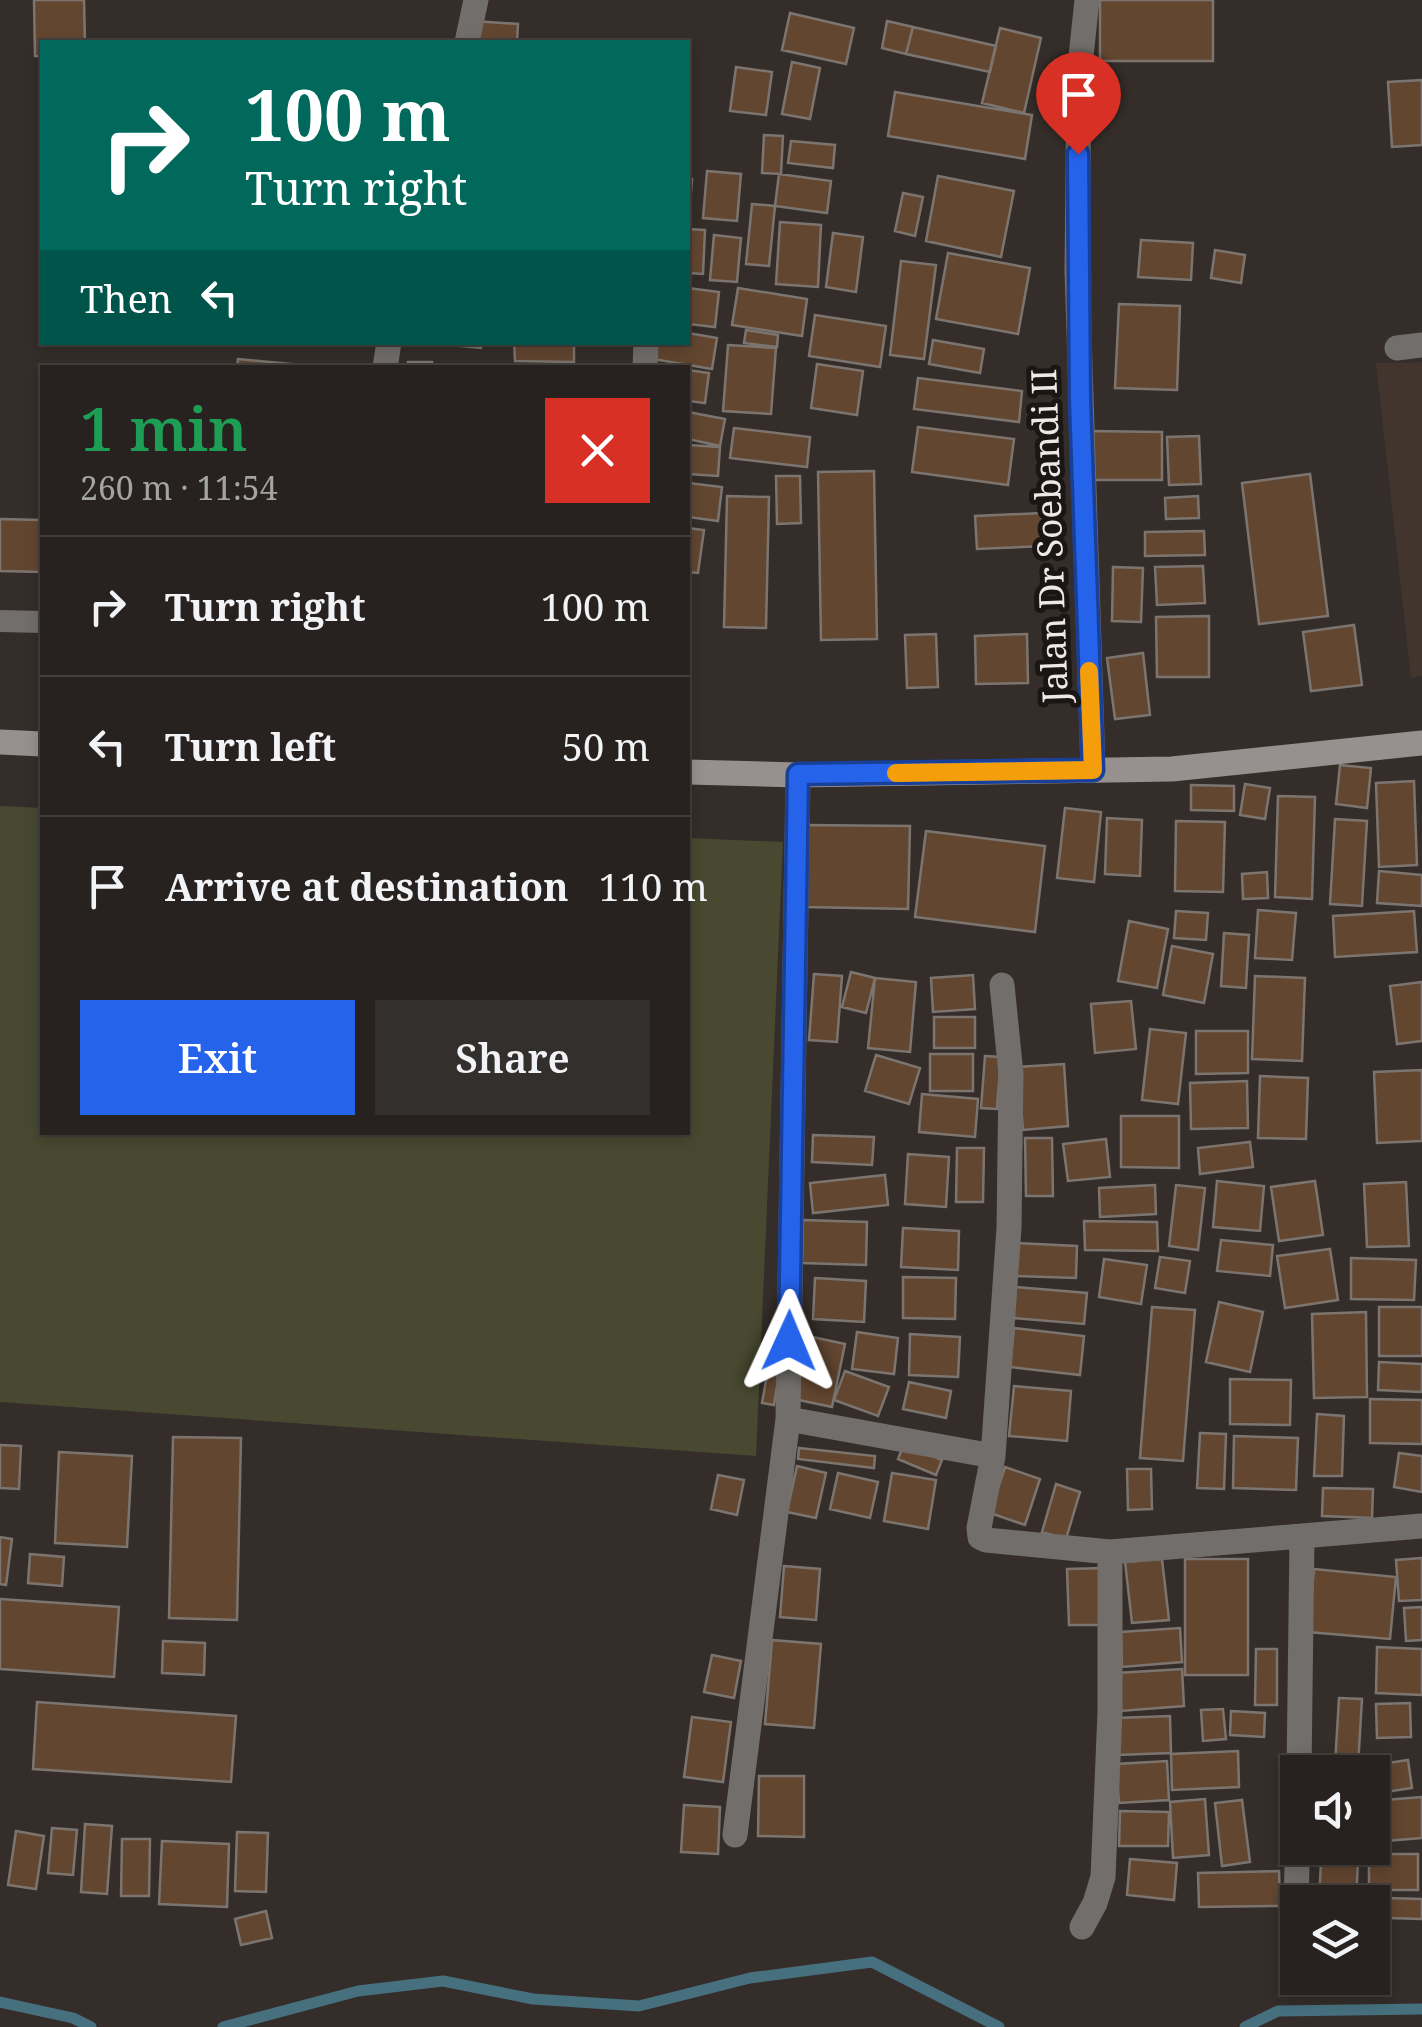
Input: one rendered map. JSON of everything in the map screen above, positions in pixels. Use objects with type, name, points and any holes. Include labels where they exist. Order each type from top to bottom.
[{"type":"main road","points":[[0,742],[40,744]]},
{"type":"main road","points":[[690,772],[1172,769],[1422,742]]},
{"type":"street","points":[[466,40],[476,0]]},
{"type":"street","name":"Jalan Dr Soebandi II","points":[[1087,0],[1079,75],[1078,271],[1093,770]]},
{"type":"street","points":[[735,1835],[788,1419],[798,774]]},
{"type":"street","points":[[1002,985],[1011,1074],[1009,1228],[994,1456],[980,1537],[1110,1552],[1422,1526]]},
{"type":"street","points":[[788,1419],[994,1456]]},
{"type":"street","points":[[1299,1755],[1302,1537]]},
{"type":"street","points":[[1082,1928],[1103,1877],[1110,1712],[1110,1552]]},
{"type":"lane","points":[[0,621],[40,622]]},
{"type":"shaded area","points":[[1422,362],[1422,676],[1411,678],[1376,363]]},
{"type":"green space","points":[[0,806],[40,808],[40,1135],[690,1135],[690,838],[783,842],[756,1456],[0,1402]]},
{"type":"building","points":[[34,0],[84,0],[85,40],[40,40],[40,56],[35,56]]},
{"type":"building","points":[[1100,0],[1213,0],[1213,61],[1100,61]]},
{"type":"building","points":[[790,13],[854,28],[846,64],[782,50]]},
{"type":"building","points":[[474,21],[518,24],[517,40],[472,40]]},
{"type":"building","points":[[887,21],[913,27],[906,54],[882,48]]},
{"type":"building","points":[[913,27],[996,46],[990,72],[906,54]]},
{"type":"building","points":[[1000,28],[1041,38],[1024,113],[982,103]]},
{"type":"building","points":[[792,62],[820,68],[810,119],[782,114]]},
{"type":"building","points":[[736,67],[772,72],[766,115],[730,111]]},
{"type":"building","points":[[1422,80],[1422,145],[1392,147],[1388,82]]},
{"type":"building","points":[[895,92],[1032,115],[1025,159],[888,136]]},
{"type":"building","points":[[764,135],[783,136],[781,174],[762,173]]},
{"type":"building","points":[[791,141],[835,145],[833,168],[788,163]]},
{"type":"building","points":[[707,171],[741,174],[737,221],[703,218]]},
{"type":"building","points":[[779,174],[831,181],[827,213],[775,206]]},
{"type":"building","points":[[938,176],[1014,191],[1001,257],[926,241]]},
{"type":"building","points":[[903,193],[923,197],[915,236],[895,231]]},
{"type":"building","points":[[752,204],[775,206],[769,266],[746,264]]},
{"type":"building","points":[[780,222],[821,225],[818,287],[776,284]]},
{"type":"building","points":[[690,229],[705,230],[703,274],[690,273]]},
{"type":"building","points":[[833,233],[863,237],[856,292],[826,287]]},
{"type":"building","points":[[714,235],[741,238],[737,282],[710,280]]},
{"type":"building","points":[[1141,240],[1193,243],[1191,280],[1138,277]]},
{"type":"building","points":[[1215,250],[1245,255],[1241,283],[1211,278]]},
{"type":"building","points":[[948,253],[1030,268],[1018,334],[936,319]]},
{"type":"building","points":[[901,261],[936,265],[924,359],[890,355]]},
{"type":"building","points":[[690,288],[719,292],[715,327],[690,324]]},
{"type":"building","points":[[738,288],[807,299],[802,336],[732,325]]},
{"type":"building","points":[[1119,304],[1180,306],[1177,390],[1115,388]]},
{"type":"building","points":[[815,315],[886,326],[880,367],[809,356]]},
{"type":"building","points":[[746,330],[778,335],[777,347],[744,343]]},
{"type":"building","points":[[690,333],[717,338],[712,369],[653,359],[655,345],[690,345]]},
{"type":"building","points":[[933,340],[984,349],[980,373],[929,364]]},
{"type":"building","points":[[514,345],[574,345],[574,362],[515,361]]},
{"type":"building","points":[[728,345],[776,348],[771,414],[723,411]]},
{"type":"building","points":[[238,359],[301,365],[237,365]]},
{"type":"building","points":[[408,362],[432,362],[432,365]]},
{"type":"building","points":[[817,364],[863,371],[857,415],[811,408]]},
{"type":"building","points":[[690,370],[709,373],[705,403],[690,401]]},
{"type":"building","points":[[918,378],[1022,391],[1019,422],[914,409]]},
{"type":"building","points":[[690,412],[725,419],[720,446],[690,439]]},
{"type":"building","points":[[918,427],[1014,439],[1008,485],[912,472]]},
{"type":"building","points":[[734,428],[810,437],[807,467],[730,458]]},
{"type":"building","points":[[1091,431],[1162,432],[1162,480],[1090,480]]},
{"type":"building","points":[[1199,436],[1201,484],[1169,485],[1167,437]]},
{"type":"building","points":[[690,445],[720,447],[718,476],[690,474]]},
{"type":"building","points":[[874,471],[877,639],[821,640],[818,472]]},
{"type":"building","points":[[1310,474],[1328,616],[1259,624],[1242,483]]},
{"type":"building","points":[[776,476],[800,476],[801,523],[777,524]]},
{"type":"building","points":[[690,483],[722,487],[718,521],[690,517]]},
{"type":"building","points":[[727,496],[769,497],[766,628],[724,627]]},
{"type":"building","points":[[1198,496],[1199,518],[1166,519],[1165,498]]},
{"type":"building","points":[[1042,513],[1044,546],[977,549],[975,516]]},
{"type":"building","points":[[0,519],[40,520],[40,572],[0,571]]},
{"type":"building","points":[[690,528],[704,530],[698,573],[690,572]]},
{"type":"building","points":[[1204,531],[1205,555],[1145,556],[1145,532]]},
{"type":"building","points":[[1203,566],[1205,603],[1157,605],[1155,567]]},
{"type":"building","points":[[1113,567],[1143,568],[1141,622],[1112,621]]},
{"type":"building","points":[[1209,616],[1209,677],[1157,677],[1156,617]]},
{"type":"building","points":[[1354,625],[1362,685],[1311,691],[1303,632]]},
{"type":"building","points":[[936,634],[938,687],[907,688],[905,635]]},
{"type":"building","points":[[1027,634],[1028,683],[976,684],[975,636]]},
{"type":"building","points":[[1143,653],[1150,715],[1115,719],[1107,658]]},
{"type":"building","points":[[1340,765],[1371,768],[1367,808],[1336,804]]},
{"type":"building","points":[[1414,781],[1417,865],[1379,867],[1376,783]]},
{"type":"building","points":[[1245,784],[1270,788],[1265,819],[1240,815]]},
{"type":"building","points":[[1191,785],[1234,786],[1234,811],[1191,810]]},
{"type":"building","points":[[1278,796],[1315,797],[1312,899],[1275,897]]},
{"type":"building","points":[[1065,808],[1101,812],[1094,882],[1057,878]]},
{"type":"building","points":[[1107,818],[1142,820],[1140,876],[1105,874]]},
{"type":"building","points":[[1335,819],[1367,821],[1362,906],[1330,904]]},
{"type":"building","points":[[1176,821],[1225,822],[1223,892],[1175,891]]},
{"type":"building","points":[[805,825],[910,826],[908,909],[804,907]]},
{"type":"building","points":[[926,831],[1045,846],[1035,932],[915,917]]},
{"type":"building","points":[[1379,871],[1422,875],[1422,906],[1377,903]]},
{"type":"building","points":[[1267,872],[1268,898],[1243,899],[1242,874]]},
{"type":"building","points":[[1258,910],[1296,913],[1292,960],[1255,958]]},
{"type":"building","points":[[1176,911],[1208,913],[1206,940],[1174,938]]},
{"type":"building","points":[[1414,911],[1417,952],[1335,957],[1333,916]]},
{"type":"building","points":[[1129,921],[1168,929],[1157,988],[1118,981]]},
{"type":"building","points":[[1224,933],[1249,935],[1246,988],[1221,986]]},
{"type":"building","points":[[1172,946],[1213,954],[1204,1003],[1163,995]]},
{"type":"building","points":[[851,972],[875,978],[866,1013],[842,1007]]},
{"type":"building","points":[[814,974],[842,976],[837,1042],[809,1040]]},
{"type":"building","points":[[973,975],[975,1009],[933,1012],[931,978]]},
{"type":"building","points":[[1255,976],[1305,978],[1302,1061],[1252,1059]]},
{"type":"building","points":[[875,978],[916,982],[910,1052],[868,1048]]},
{"type":"building","points":[[1422,982],[1422,1041],[1397,1044],[1390,986]]},
{"type":"building","points":[[1131,1001],[1136,1049],[1095,1053],[1091,1004]]},
{"type":"building","points":[[934,1017],[975,1017],[975,1048],[934,1048]]},
{"type":"building","points":[[1150,1029],[1186,1033],[1178,1104],[1142,1100]]},
{"type":"building","points":[[1196,1031],[1248,1031],[1248,1073],[1196,1074]]},
{"type":"building","points":[[930,1054],[973,1054],[973,1091],[930,1091]]},
{"type":"building","points":[[876,1055],[920,1068],[909,1104],[865,1091]]},
{"type":"building","points":[[985,1056],[1001,1057],[997,1109],[981,1108]]},
{"type":"building","points":[[1064,1064],[1068,1126],[1023,1130],[1018,1067]]},
{"type":"building","points":[[1422,1070],[1422,1141],[1377,1143],[1374,1072]]},
{"type":"building","points":[[1260,1076],[1308,1078],[1306,1139],[1258,1138]]},
{"type":"building","points":[[1247,1081],[1248,1128],[1191,1129],[1190,1083]]},
{"type":"building","points":[[922,1094],[978,1099],[975,1137],[919,1132]]},
{"type":"building","points":[[1121,1116],[1179,1116],[1179,1168],[1121,1167]]},
{"type":"building","points":[[813,1135],[874,1137],[872,1165],[812,1162]]},
{"type":"building","points":[[1025,1138],[1052,1138],[1053,1196],[1026,1196]]},
{"type":"building","points":[[1106,1139],[1110,1177],[1068,1181],[1063,1144]]},
{"type":"building","points":[[1250,1142],[1253,1167],[1200,1174],[1198,1148]]},
{"type":"building","points":[[957,1148],[984,1148],[983,1202],[956,1202]]},
{"type":"building","points":[[908,1154],[949,1157],[946,1207],[905,1204]]},
{"type":"building","points":[[885,1175],[888,1205],[813,1213],[810,1183]]},
{"type":"building","points":[[1217,1181],[1264,1186],[1260,1231],[1213,1227]]},
{"type":"building","points":[[1315,1181],[1323,1235],[1279,1241],[1271,1187]]},
{"type":"building","points":[[1406,1182],[1409,1246],[1367,1247],[1364,1184]]},
{"type":"building","points":[[1155,1185],[1156,1214],[1100,1217],[1099,1188]]},
{"type":"building","points":[[1176,1185],[1205,1188],[1198,1250],[1169,1246]]},
{"type":"building","points":[[803,1220],[867,1222],[866,1265],[802,1263]]},
{"type":"building","points":[[1084,1221],[1157,1222],[1158,1251],[1085,1250]]},
{"type":"building","points":[[903,1228],[959,1231],[958,1270],[901,1267]]},
{"type":"building","points":[[1221,1240],[1273,1245],[1270,1276],[1217,1271]]},
{"type":"building","points":[[1016,1243],[1077,1246],[1076,1278],[1015,1276]]},
{"type":"building","points":[[1330,1249],[1338,1300],[1285,1308],[1277,1256]]},
{"type":"building","points":[[1160,1257],[1190,1261],[1185,1293],[1155,1288]]},
{"type":"building","points":[[1351,1258],[1416,1260],[1414,1300],[1351,1299]]},
{"type":"building","points":[[1104,1259],[1147,1265],[1141,1304],[1099,1297]]},
{"type":"building","points":[[903,1277],[956,1278],[955,1319],[903,1318]]},
{"type":"building","points":[[815,1278],[866,1281],[864,1322],[813,1319]]},
{"type":"building","points":[[1015,1287],[1087,1293],[1084,1324],[1013,1318]]},
{"type":"building","points":[[1219,1302],[1263,1312],[1250,1372],[1206,1362]]},
{"type":"building","points":[[1152,1307],[1195,1310],[1183,1461],[1140,1458]]},
{"type":"building","points":[[1379,1307],[1422,1307],[1422,1356],[1379,1356]]},
{"type":"building","points":[[1366,1312],[1367,1397],[1314,1398],[1312,1314]]},
{"type":"building","points":[[1014,1328],[1084,1336],[1080,1375],[1010,1367]]},
{"type":"building","points":[[857,1332],[898,1338],[894,1374],[852,1369]]},
{"type":"building","points":[[910,1334],[960,1337],[958,1377],[909,1375]]},
{"type":"building","points":[[808,1336],[845,1344],[832,1407],[794,1399]]},
{"type":"building","points":[[773,1342],[784,1344],[774,1405],[762,1403]]},
{"type":"building","points":[[1379,1362],[1422,1364],[1422,1392],[1378,1390]]},
{"type":"building","points":[[845,1371],[889,1387],[878,1416],[834,1400]]},
{"type":"building","points":[[1230,1379],[1291,1380],[1290,1425],[1230,1424]]},
{"type":"building","points":[[909,1382],[951,1391],[946,1418],[903,1409]]},
{"type":"building","points":[[1014,1386],[1071,1391],[1067,1441],[1009,1436]]},
{"type":"building","points":[[1370,1399],[1422,1400],[1422,1444],[1370,1443]]},
{"type":"building","points":[[1317,1414],[1344,1416],[1342,1476],[1314,1476]]},
{"type":"building","points":[[1200,1433],[1226,1434],[1224,1489],[1197,1488]]},
{"type":"building","points":[[1234,1436],[1298,1438],[1296,1490],[1233,1488]]},
{"type":"building","points":[[173,1437],[241,1438],[237,1620],[169,1618]]},
{"type":"building","points":[[904,1444],[942,1460],[936,1475],[898,1459]]},
{"type":"building","points":[[0,1445],[21,1446],[19,1489],[0,1488]]},
{"type":"building","points":[[799,1448],[875,1456],[874,1468],[798,1459]]},
{"type":"building","points":[[59,1452],[132,1456],[127,1547],[55,1543]]},
{"type":"building","points":[[1399,1453],[1422,1456],[1422,1492],[1394,1487]]},
{"type":"building","points":[[797,1466],[826,1473],[816,1518],[787,1512]]},
{"type":"building","points":[[1005,1467],[1040,1479],[1025,1525],[990,1513]]},
{"type":"building","points":[[1127,1469],[1151,1469],[1152,1509],[1128,1510]]},
{"type":"building","points":[[838,1473],[878,1482],[870,1518],[830,1509]]},
{"type":"building","points":[[892,1473],[936,1480],[928,1529],[884,1521]]},
{"type":"building","points":[[718,1475],[744,1480],[737,1515],[711,1509]]},
{"type":"building","points":[[1056,1484],[1080,1492],[1066,1539],[1042,1532]]},
{"type":"building","points":[[1323,1488],[1373,1489],[1372,1518],[1322,1516]]},
{"type":"building","points":[[0,1537],[12,1539],[6,1585],[0,1584]]},
{"type":"building","points":[[30,1554],[64,1557],[62,1586],[28,1583]]},
{"type":"building","points":[[1422,1558],[1422,1600],[1399,1601],[1396,1560]]},
{"type":"building","points":[[1162,1559],[1169,1620],[1132,1623],[1125,1562]]},
{"type":"building","points":[[1185,1559],[1248,1559],[1248,1675],[1185,1675]]},
{"type":"building","points":[[784,1566],[820,1569],[816,1620],[780,1617]]},
{"type":"building","points":[[1104,1568],[1106,1625],[1069,1625],[1067,1569]]},
{"type":"building","points":[[1314,1569],[1396,1577],[1390,1639],[1308,1632]]},
{"type":"building","points":[[0,1599],[119,1607],[114,1677],[0,1669]]},
{"type":"building","points":[[1422,1607],[1422,1640],[1406,1641],[1404,1608]]},
{"type":"building","points":[[1180,1628],[1182,1662],[1122,1667],[1121,1632]]},
{"type":"building","points":[[772,1640],[821,1644],[814,1728],[765,1724]]},
{"type":"building","points":[[163,1641],[205,1643],[204,1675],[162,1673]]},
{"type":"building","points":[[1377,1647],[1422,1649],[1422,1695],[1376,1693]]},
{"type":"building","points":[[1256,1649],[1277,1649],[1277,1705],[1255,1705]]},
{"type":"building","points":[[712,1655],[741,1661],[734,1698],[704,1692]]},
{"type":"building","points":[[1182,1669],[1184,1706],[1120,1711],[1117,1673]]},
{"type":"building","points":[[1339,1698],[1362,1699],[1359,1755],[1336,1755]]},
{"type":"building","points":[[37,1702],[236,1716],[231,1782],[33,1769]]},
{"type":"building","points":[[1410,1703],[1411,1737],[1377,1738],[1376,1704]]},
{"type":"building","points":[[1223,1709],[1226,1739],[1203,1741],[1201,1710]]},
{"type":"building","points":[[1231,1711],[1265,1713],[1264,1737],[1230,1735]]},
{"type":"building","points":[[1170,1716],[1171,1753],[1117,1755],[1116,1718]]},
{"type":"building","points":[[692,1717],[731,1722],[723,1782],[684,1777]]},
{"type":"building","points":[[1238,1751],[1239,1787],[1172,1790],[1171,1754]]},
{"type":"building","points":[[1408,1760],[1412,1788],[1390,1791],[1390,1763]]},
{"type":"building","points":[[1167,1761],[1169,1800],[1119,1803],[1116,1764]]},
{"type":"building","points":[[759,1776],[804,1776],[804,1837],[758,1836]]},
{"type":"building","points":[[1422,1797],[1422,1838],[1390,1841],[1390,1800]]},
{"type":"building","points":[[1205,1799],[1209,1855],[1173,1858],[1170,1802]]},
{"type":"building","points":[[1242,1800],[1250,1862],[1222,1866],[1215,1803]]},
{"type":"building","points":[[684,1805],[720,1807],[718,1854],[681,1852]]},
{"type":"building","points":[[1120,1811],[1169,1812],[1168,1846],[1119,1846]]},
{"type":"building","points":[[85,1824],[112,1826],[107,1894],[81,1892]]},
{"type":"building","points":[[52,1828],[77,1830],[73,1875],[48,1873]]},
{"type":"building","points":[[16,1831],[44,1836],[36,1889],[8,1885]]},
{"type":"building","points":[[237,1832],[268,1833],[266,1892],[235,1891]]},
{"type":"building","points":[[122,1839],[150,1839],[149,1896],[121,1896]]},
{"type":"building","points":[[162,1841],[229,1844],[227,1907],[159,1904]]},
{"type":"building","points":[[1390,1854],[1418,1854],[1418,1890],[1369,1885],[1369,1865],[1390,1865]]},
{"type":"building","points":[[1130,1859],[1177,1863],[1174,1900],[1127,1895]]},
{"type":"building","points":[[1321,1865],[1358,1865],[1357,1885],[1320,1885]]},
{"type":"building","points":[[1279,1871],[1280,1906],[1199,1907],[1198,1873]]},
{"type":"building","points":[[1390,1898],[1422,1899],[1422,1919],[1390,1918]]},
{"type":"building","points":[[266,1911],[272,1938],[241,1945],[235,1919]]},
{"type":"waterway","points":[[223,2027],[358,1991],[443,1981],[533,1999],[639,2006],[750,1978],[872,1962],[999,2027]]},
{"type":"waterway","points":[[0,2002],[73,2018],[91,2027]]},
{"type":"waterway","points":[[1245,2027],[1278,2011],[1422,2009]]},
{"type":"slow traffic","points":[[896,773],[1093,770],[1089,671]]},
{"type":"route","points":[[789,1341],[798,774],[1093,770],[1080,399],[1078,154]]}]
